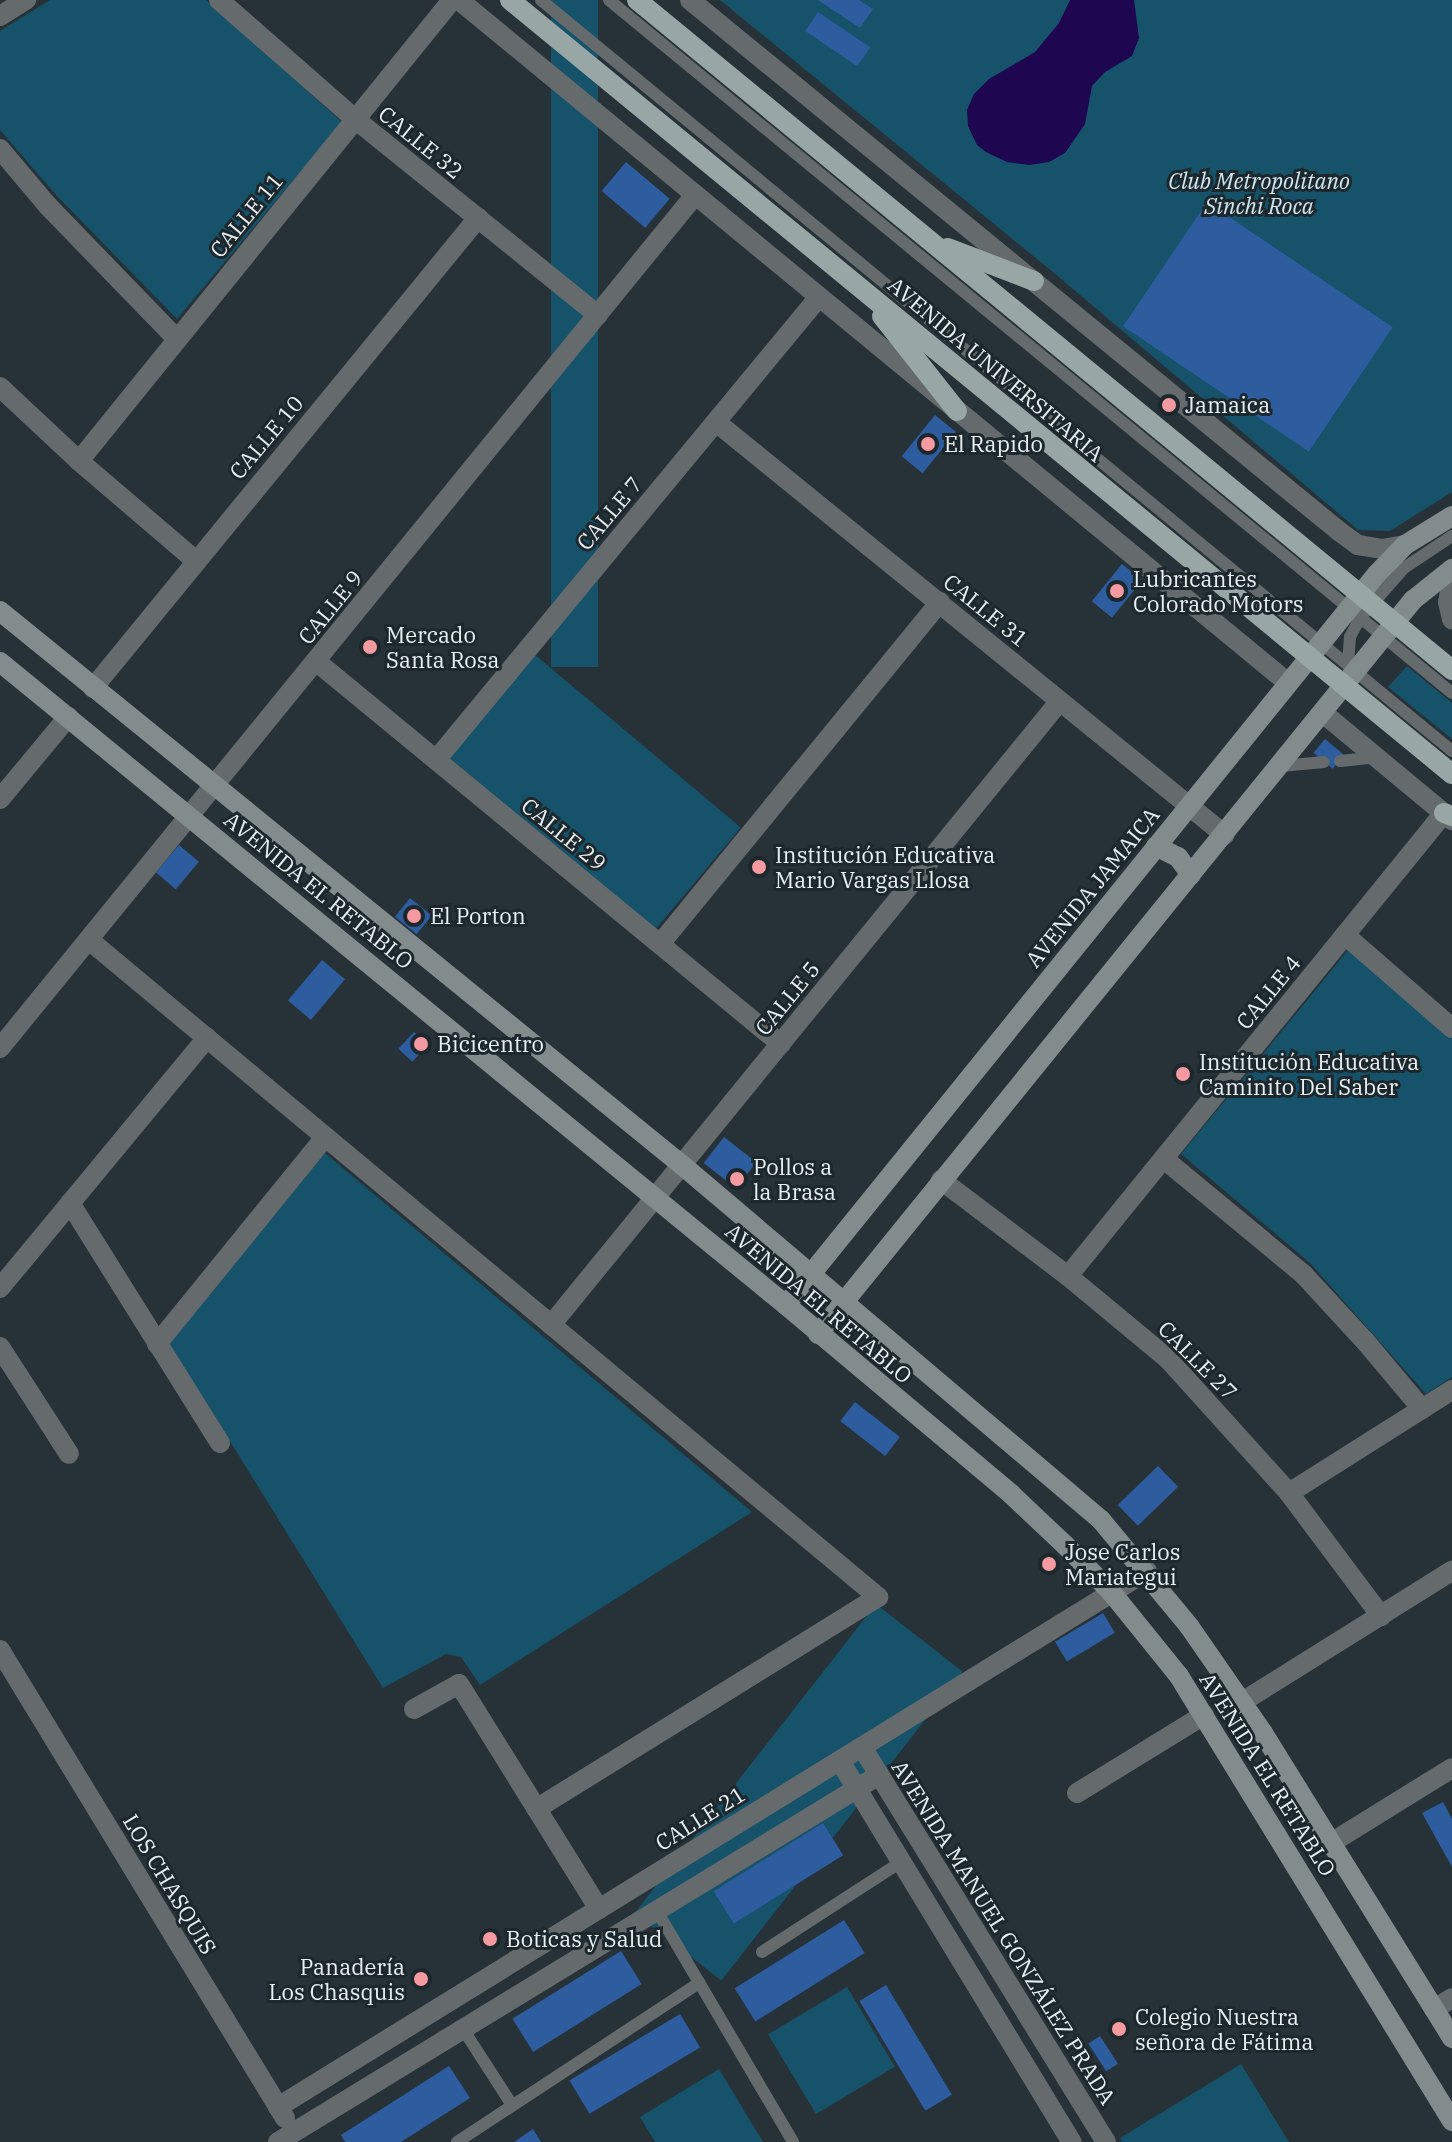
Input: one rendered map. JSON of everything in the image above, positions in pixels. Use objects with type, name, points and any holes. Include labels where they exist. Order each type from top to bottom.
[{"type":"main road","name":"AVENIDA UNIVERSITARIA","points":[[510,0],[863,290],[1315,650],[1350,674],[1452,774]]},
{"type":"main road","points":[[637,0],[932,242],[1360,606],[1390,630],[1452,670]]},
{"type":"main road","points":[[932,242],[1034,281]]},
{"type":"main road","points":[[863,290],[957,411]]},
{"type":"main road","name":"AVENIDA JAMAICA","points":[[786,1305],[1315,650],[1360,606],[1405,545],[1452,516]]},
{"type":"main road","points":[[818,1334],[1281,766],[1350,674],[1413,600],[1452,569]]},
{"type":"main road","name":"AVENIDA EL RETABLO","points":[[0,611],[682,1165],[1101,1520],[1147,1571],[1242,1702],[1452,2038]]},
{"type":"main road","name":"AVENIDA EL RETABLO","points":[[0,662],[786,1305],[1011,1494],[1112,1593],[1179,1676],[1452,2121]]},
{"type":"main road","points":[[1156,846],[1178,857],[1191,875]]},
{"type":"street","points":[[0,16],[26,0]]},
{"type":"street","name":"CALLE 32","points":[[219,0],[355,119],[598,315]]},
{"type":"street","name":"CALLE 11","points":[[79,461],[452,0]]},
{"type":"street","points":[[459,0],[1288,683]]},
{"type":"street","points":[[690,0],[1340,532],[1358,545],[1382,549],[1405,545]]},
{"type":"street","points":[[0,149],[48,206],[177,339]]},
{"type":"street","name":"CALLE 9","points":[[0,1048],[695,195]]},
{"type":"street","name":"CALLE 10","points":[[93,688],[478,218]]},
{"type":"street","name":"CALLE 7","points":[[436,760],[819,297]]},
{"type":"street","points":[[0,387],[79,461],[195,560]]},
{"type":"street","name":"CALLE 31","points":[[716,422],[1225,835]]},
{"type":"street","points":[[1452,578],[1448,602],[1452,620]]},
{"type":"street","points":[[660,944],[940,602]]},
{"type":"street","name":"CALLE 29","points":[[317,662],[781,1044]]},
{"type":"street","name":"CALLE 5","points":[[551,1325],[1060,701]]},
{"type":"street","points":[[1323,713],[1449,816]]},
{"type":"street","points":[[0,799],[68,717]]},
{"type":"street","name":"CALLE 4","points":[[1068,1276],[1345,935],[1449,816]]},
{"type":"street","points":[[1345,935],[1452,1028]]},
{"type":"street","points":[[89,940],[878,1597],[536,1809]]},
{"type":"street","points":[[0,1288],[207,1038]]},
{"type":"street","points":[[157,1344],[325,1137]]},
{"type":"street","points":[[1164,1159],[1304,1275],[1422,1409]]},
{"type":"street","name":"CALLE 27","points":[[941,1180],[1068,1276],[1168,1359],[1289,1493],[1381,1616]]},
{"type":"street","points":[[70,1203],[220,1443]]},
{"type":"street","points":[[0,1347],[69,1454]]},
{"type":"street","points":[[1289,1493],[1452,1390]]},
{"type":"street","name":"CALLE 21","points":[[278,2107],[1147,1571]]},
{"type":"street","points":[[1242,1702],[1452,1571]]},
{"type":"street","name":"LOS CHASQUIS","points":[[0,1650],[278,2107],[290,2139]]},
{"type":"street","points":[[414,1709],[459,1684],[599,1909]]},
{"type":"street","points":[[1077,1793],[1204,1715]]},
{"type":"street","name":"AVENIDA MANUEL GONZÁLEZ PRADA","points":[[862,1747],[1100,2118],[1106,2142]]},
{"type":"street","points":[[840,1761],[1072,2142]]},
{"type":"street","points":[[1331,1843],[1452,1768]]},
{"type":"street","points":[[290,2139],[463,2029],[879,1775]]},
{"type":"street","points":[[1434,2009],[1452,1998]]},
{"type":"lane","points":[[541,0],[1315,650]]},
{"type":"lane","points":[[609,0],[1360,606]]},
{"type":"lane","points":[[1452,536],[1404,568],[1360,606],[1350,637],[1350,674],[1452,751]]},
{"type":"lane","points":[[1390,630],[1452,693]]},
{"type":"lane","points":[[1340,761],[1376,757]]},
{"type":"lane","points":[[1281,766],[1324,762]]},
{"type":"lane","points":[[762,1952],[901,1862]]},
{"type":"lane","points":[[657,1911],[793,2142]]},
{"type":"lane","points":[[457,2142],[699,1983]]},
{"type":"lane","points":[[463,2029],[512,2105]]},
{"type":"green space","points":[[50,0],[206,0],[342,122],[177,319],[56,195],[0,130],[0,31]]},
{"type":"green space","points":[[551,0],[598,0],[598,667],[551,667]]},
{"type":"green space","name":"Club Metropolitano Sinchi Roca","points":[[720,0],[1452,0],[1452,492],[1390,531],[1358,530],[1054,273]]},
{"type":"green space","points":[[534,654],[741,828],[655,930],[448,757]]},
{"type":"green space","points":[[1407,666],[1452,703],[1452,739],[1388,687]]},
{"type":"green space","points":[[1349,949],[1452,1039],[1452,1377],[1426,1394],[1310,1263],[1181,1154]]},
{"type":"green space","points":[[325,1153],[752,1512],[480,1685],[461,1657],[446,1654],[383,1688],[169,1343]]},
{"type":"green space","points":[[876,1604],[963,1672],[721,1981],[635,1913]]},
{"type":"green space","points":[[847,1987],[895,2067],[816,2114],[768,2034]]},
{"type":"green space","points":[[1241,2064],[1289,2142],[1122,2142],[1120,2138]]},
{"type":"green space","points":[[719,2069],[763,2142],[655,2142],[640,2117]]},
{"type":"shaded area","points":[[1070,0],[1134,0],[1139,38],[1132,56],[1105,72],[1092,86],[1085,124],[1065,153],[1049,162],[1029,165],[1007,162],[977,145],[968,126],[967,110],[974,94],[989,79],[1035,52],[1059,23]]},
{"type":"building","points":[[818,0],[859,0],[873,9],[860,28]]},
{"type":"building","points":[[818,12],[870,47],[857,66],[805,31]]},
{"type":"building","points":[[626,162],[670,199],[645,228],[602,191]]},
{"type":"building","points":[[1207,202],[1393,327],[1309,452],[1123,326]]},
{"type":"building","name":"El Rapido","points":[[935,415],[956,432],[923,473],[902,456]]},
{"type":"building","name":"Lubricantes Colorado Motors","points":[[1122,564],[1142,580],[1112,618],[1092,601]]},
{"type":"building","points":[[1325,739],[1344,755],[1333,769],[1313,753]]},
{"type":"building","points":[[179,845],[199,862],[176,889],[156,873]]},
{"type":"building","name":"El Porton","points":[[410,898],[432,916],[417,934],[395,917]]},
{"type":"building","points":[[322,960],[345,979],[311,1020],[288,1001]]},
{"type":"building","points":[[414,1032],[428,1045],[412,1062],[398,1049]]},
{"type":"building","points":[[724,1137],[756,1162],[736,1188],[704,1163]]},
{"type":"building","points":[[855,1402],[900,1437],[885,1456],[840,1421]]},
{"type":"building","points":[[1158,1466],[1178,1487],[1138,1526],[1118,1505]]},
{"type":"building","points":[[1103,1613],[1115,1633],[1067,1662],[1055,1642]]},
{"type":"building","points":[[1443,1802],[1452,1819],[1452,1867],[1422,1813]]},
{"type":"building","points":[[823,1823],[843,1855],[734,1924],[714,1891]]},
{"type":"building","points":[[844,1920],[865,1953],[755,2021],[735,1988]]},
{"type":"building","points":[[621,1951],[642,1984],[533,2052],[512,2019]]},
{"type":"building","points":[[886,1985],[952,2095],[925,2111],[859,2001]]},
{"type":"building","points":[[680,2014],[700,2047],[590,2114],[569,2080]]},
{"type":"building","points":[[1100,2036],[1118,2064],[1106,2071],[1088,2044]]},
{"type":"building","points":[[449,2066],[470,2098],[401,2142],[345,2142],[341,2135]]},
{"type":"building","points":[[533,2129],[541,2142],[514,2142]]},
{"type":"place","name":"Jamaica","points":[[1169,405]]},
{"type":"place","name":"El Rapido","points":[[928,444]]},
{"type":"place","name":"Lubricantes Colorado Motors","points":[[1117,591]]},
{"type":"place","name":"Mercado Santa Rosa","points":[[370,647]]},
{"type":"place","name":"Institución Educativa Mario Vargas Llosa","points":[[759,867]]},
{"type":"place","name":"El Porton","points":[[414,916]]},
{"type":"place","name":"Bicicentro","points":[[421,1044]]},
{"type":"place","name":"Institución Educativa Caminito Del Saber","points":[[1183,1074]]},
{"type":"place","name":"Pollos a la Brasa","points":[[737,1179]]},
{"type":"place","name":"Jose Carlos Mariategui","points":[[1049,1564]]},
{"type":"place","name":"Boticas y Salud","points":[[490,1939]]},
{"type":"place","name":"Panadería Los Chasquis","points":[[421,1979]]},
{"type":"place","name":"Colegio Nuestra señora de Fátima","points":[[1119,2029]]}]
